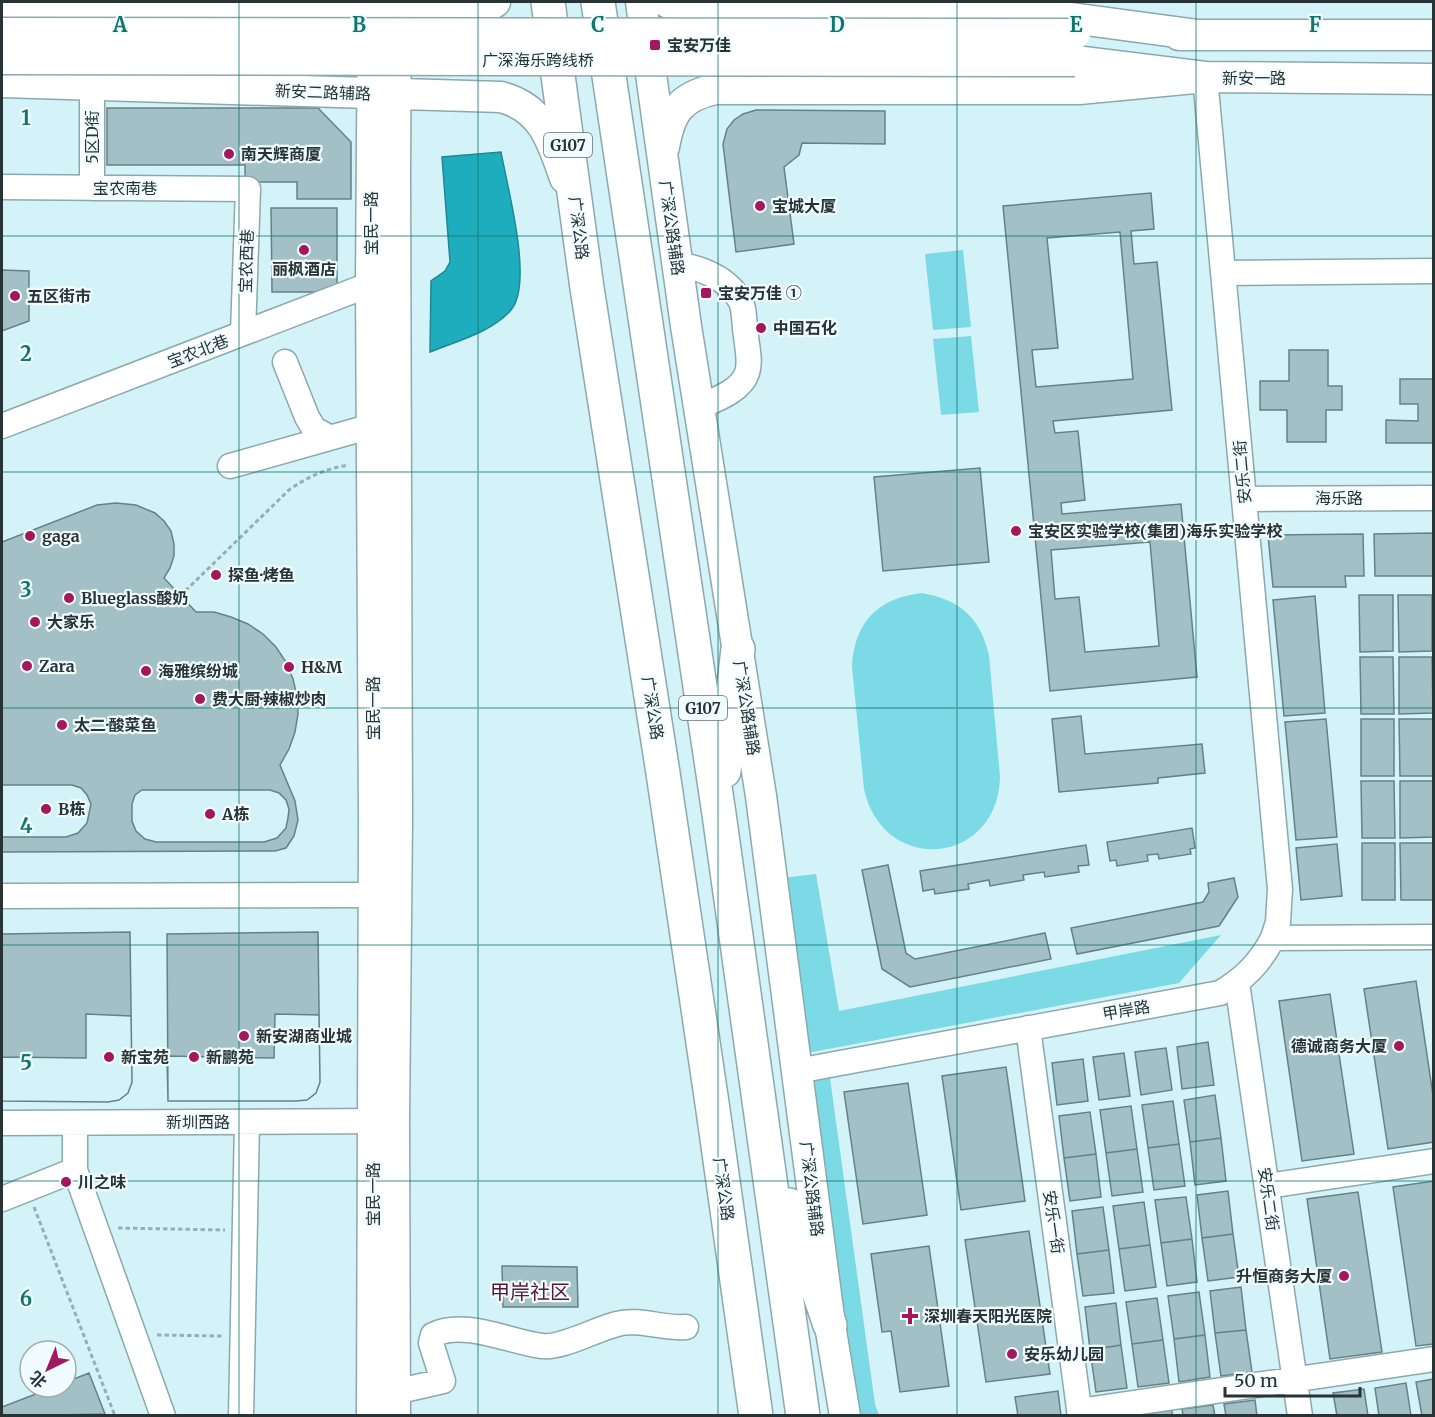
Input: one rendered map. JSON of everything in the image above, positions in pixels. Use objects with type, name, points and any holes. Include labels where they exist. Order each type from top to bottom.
[{"type":"highway","name":"广深公路","points":[[548,2],[588,300],[709,1079],[756,1416]]},
{"type":"highway","name":"G107","points":[[598,2],[719,814],[803,1416]]},
{"type":"highway","points":[[719,814],[738,648]]},
{"type":"highway","points":[[764,1131],[830,1325]]},
{"type":"main road","points":[[2,11],[384,10],[463,16],[481,12],[495,2]]},
{"type":"main road","name":"广深公路辅路","points":[[641,2],[677,264],[761,796],[830,1325],[845,1416]]},
{"type":"main road","points":[[667,2],[685,11],[731,16],[1071,18],[1198,35]]},
{"type":"main road","name":"宝民一路","points":[[372,1416],[383,1121],[398,821],[383,283],[384,10]]},
{"type":"main road","points":[[731,16],[711,25],[699,41],[698,50],[704,70],[711,78],[735,88]]},
{"type":"main road","name":"广深海乐跨线桥","points":[[2,33],[1075,48]]},
{"type":"main road","points":[[1075,48],[1198,35],[1434,35]]},
{"type":"main road","name":"广深海乐跨线桥","points":[[2,59],[1075,48]]},
{"type":"main road","name":"新安一路","points":[[1075,48],[1205,77],[1434,79]]},
{"type":"main road","points":[[662,155],[667,127],[673,114],[699,92],[735,88],[1079,89],[1205,77]]},
{"type":"main road","name":"新安二路辅路","points":[[2,82],[501,97],[518,101],[530,110],[543,125],[554,146],[577,209]]},
{"type":"main road","name":"宝民一路","points":[[383,283],[372,426],[373,895],[395,1404]]},
{"type":"main road","points":[[742,1416],[748,1356]]},
{"type":"street","name":"安乐二街","points":[[1205,77],[1280,889],[1279,914],[1273,938]]},
{"type":"street","name":"5区D街","points":[[92,85],[92,188]]},
{"type":"street","name":"宝农南巷","points":[[2,188],[248,189]]},
{"type":"street","name":"宝农西巷","points":[[243,333],[248,189]]},
{"type":"street","points":[[677,264],[696,267],[719,279],[741,301],[749,360],[747,374],[728,394],[699,407]]},
{"type":"street","points":[[1223,273],[1434,271]]},
{"type":"street","name":"宝农北巷","points":[[2,426],[243,333],[383,283]]},
{"type":"street","points":[[285,362],[314,429],[329,437]]},
{"type":"street","points":[[230,466],[372,426]]},
{"type":"street","name":"海乐路","points":[[1244,499],[1434,498]]},
{"type":"street","points":[[2,896],[373,895]]},
{"type":"street","points":[[1273,938],[1434,937]]},
{"type":"street","name":"甲岸路","points":[[797,1071],[1220,993],[1237,983],[1257,965],[1273,938]]},
{"type":"street","name":"安乐二街","points":[[1237,983],[1300,1416]]},
{"type":"street","name":"安乐一街","points":[[1028,1028],[1079,1413]]},
{"type":"street","name":"新圳西路","points":[[2,1123],[383,1121]]},
{"type":"street","points":[[241,1416],[248,1122]]},
{"type":"street","points":[[75,1123],[75,1170],[163,1416]]},
{"type":"street","points":[[1267,1186],[1434,1161]]},
{"type":"street","points":[[2,1199],[75,1170]]},
{"type":"street","name":"宝民一路","points":[[395,1404],[443,1382],[431,1343],[433,1335],[439,1332],[469,1330],[543,1347],[569,1342],[620,1323],[686,1327]]},
{"type":"street","points":[[1079,1413],[1434,1359]]},
{"type":"path","points":[[180,596],[290,489],[307,478],[328,470],[353,465]]},
{"type":"path","points":[[27,1189],[115,1416]]},
{"type":"path","points":[[95,1227],[244,1231]]},
{"type":"path","points":[[134,1335],[242,1336]]},
{"type":"shaded area","points":[[501,152],[520,257],[517,297],[511,310],[494,324],[474,335],[430,352],[431,281],[445,271],[450,262],[442,157]]},
{"type":"shaded area","points":[[963,250],[971,327],[933,330],[925,254]]},
{"type":"shaded area","points":[[971,336],[979,412],[941,415],[933,339]]},
{"type":"shaded area","points":[[922,593],[947,600],[958,606],[966,612],[980,630],[989,655],[1000,777],[994,807],[981,829],[961,843],[938,849],[915,847],[893,836],[875,817],[864,789],[852,667],[858,637],[863,625],[871,615],[893,600]]},
{"type":"shaded area","points":[[816,874],[839,1011],[1221,935],[1179,983],[807,1053],[782,878]]},
{"type":"shaded area","points":[[830,1078],[875,1404],[879,1415],[859,1415],[809,1081]]},
{"type":"building","name":"南天辉商厦","points":[[107,108],[318,108],[351,142],[351,199],[297,199],[297,182],[245,182],[245,165],[107,165]]},
{"type":"building","name":"宝城大厦","points":[[756,110],[885,111],[885,144],[802,143],[799,155],[784,167],[794,244],[736,252],[723,144],[727,129],[734,120]]},
{"type":"building","points":[[1151,193],[1154,229],[1131,231],[1134,264],[1157,262],[1172,410],[1053,421],[1055,433],[1078,431],[1085,500],[1061,503],[1062,514],[1181,504],[1197,677],[1050,691],[1003,206]],"holes":[[[1120,232],[1133,379],[1036,387],[1032,350],[1058,348],[1047,238]],[[1150,542],[1159,646],[1085,652],[1079,597],[1055,599],[1051,550]]]},
{"type":"building","name":"丽枫酒店","points":[[271,208],[337,208],[337,292],[272,292]]},
{"type":"building","name":"五区街市","points":[[2,270],[29,271],[29,321],[2,331]]},
{"type":"building","points":[[1289,350],[1328,350],[1328,386],[1342,386],[1342,410],[1326,410],[1326,442],[1287,442],[1287,410],[1260,410],[1260,381],[1289,381]]},
{"type":"building","points":[[1400,379],[1434,379],[1434,443],[1386,443],[1386,420],[1418,421],[1418,404],[1400,404]]},
{"type":"building","points":[[980,468],[989,562],[883,571],[874,477]]},
{"type":"building","name":"海雅缤纷城","points":[[116,503],[136,505],[155,513],[164,521],[171,531],[174,556],[164,578],[196,612],[214,612],[248,624],[276,647],[286,662],[297,696],[298,714],[289,749],[280,765],[295,801],[298,820],[294,836],[286,848],[275,851],[2,852],[2,542],[97,505]]},
{"type":"building","points":[[1434,533],[1434,576],[1375,576],[1374,534]]},
{"type":"building","points":[[1363,534],[1364,576],[1345,576],[1346,587],[1273,587],[1268,535]]},
{"type":"building","points":[[1359,595],[1393,595],[1393,651],[1360,652]]},
{"type":"building","points":[[1398,595],[1432,595],[1432,651],[1399,652]]},
{"type":"building","points":[[1315,596],[1325,713],[1284,716],[1273,600]]},
{"type":"building","points":[[1360,657],[1393,657],[1394,714],[1361,714]]},
{"type":"building","points":[[1399,657],[1432,657],[1433,713],[1399,714]]},
{"type":"building","points":[[1081,716],[1085,754],[1202,744],[1205,773],[1158,778],[1158,783],[1059,792],[1052,719]]},
{"type":"building","points":[[1326,719],[1337,837],[1296,840],[1285,722]]},
{"type":"building","points":[[1361,719],[1394,719],[1394,776],[1361,776]]},
{"type":"building","points":[[1399,719],[1433,719],[1433,776],[1400,776]]},
{"type":"building","points":[[1361,781],[1394,781],[1395,838],[1362,838]]},
{"type":"building","points":[[1400,781],[1433,781],[1434,837],[1400,838]]},
{"type":"building","name":"B栋","points":[[2,785],[72,785],[81,788],[91,804],[87,823],[78,833],[66,837],[2,837]]},
{"type":"building","name":"A栋","points":[[142,790],[270,790],[279,793],[286,800],[289,809],[286,828],[277,838],[264,842],[156,842],[145,839],[136,831],[132,821],[132,804],[135,795]]},
{"type":"building","points":[[1192,828],[1195,848],[1190,849],[1191,854],[1159,859],[1158,854],[1147,855],[1148,861],[1117,866],[1116,860],[1110,861],[1107,842]]},
{"type":"building","points":[[1362,843],[1395,843],[1395,900],[1362,900]]},
{"type":"building","points":[[1400,843],[1434,843],[1434,900],[1401,900]]},
{"type":"building","points":[[1337,844],[1342,896],[1301,900],[1296,848]]},
{"type":"building","points":[[1086,845],[1089,865],[1078,866],[1079,872],[1045,877],[1044,872],[1023,875],[1024,880],[990,886],[989,880],[968,884],[969,889],[935,894],[934,889],[923,891],[920,871]]},
{"type":"building","points":[[888,865],[906,953],[915,959],[1045,933],[1051,959],[910,987],[882,969],[862,870]]},
{"type":"building","points":[[1234,878],[1238,897],[1219,926],[1077,954],[1071,928],[1203,902],[1209,892],[1208,883]]},
{"type":"building","points":[[130,932],[132,1082],[128,1093],[119,1100],[108,1102],[2,1101],[2,934]]},
{"type":"building","name":"新安湖商业城","points":[[318,932],[320,1082],[316,1093],[307,1100],[296,1101],[168,1101],[167,934]]},
{"type":"building","name":"德诚商务大厦","points":[[1416,981],[1434,1102],[1434,1142],[1388,1149],[1364,989]]},
{"type":"building","points":[[1330,994],[1354,1154],[1302,1161],[1279,1001]]},
{"type":"building","name":"新宝苑","points":[[86,1014],[131,1016],[132,1082],[128,1093],[119,1100],[108,1102],[2,1101],[2,1057],[86,1058]]},
{"type":"building","name":"新鹏苑","points":[[275,1014],[319,1015],[320,1082],[316,1093],[307,1100],[296,1101],[168,1101],[167,1056],[274,1058]]},
{"type":"building","points":[[1208,1042],[1214,1085],[1182,1089],[1177,1047]]},
{"type":"building","points":[[1166,1048],[1172,1090],[1141,1095],[1135,1052]]},
{"type":"building","points":[[1124,1053],[1130,1096],[1099,1100],[1093,1057]]},
{"type":"building","points":[[1083,1059],[1088,1101],[1057,1105],[1052,1063]]},
{"type":"building","points":[[1006,1067],[1025,1201],[961,1210],[942,1076]]},
{"type":"building","points":[[908,1083],[927,1215],[863,1224],[844,1092]]},
{"type":"building","points":[[1215,1095],[1221,1138],[1190,1142],[1184,1100]]},
{"type":"building","points":[[1173,1101],[1179,1144],[1148,1148],[1142,1105]]},
{"type":"building","points":[[1131,1106],[1137,1149],[1106,1153],[1100,1110]]},
{"type":"building","points":[[1090,1112],[1096,1154],[1064,1158],[1059,1116]]},
{"type":"building","points":[[1221,1138],[1226,1181],[1195,1185],[1190,1142]]},
{"type":"building","points":[[1179,1144],[1185,1186],[1154,1190],[1148,1148]]},
{"type":"building","points":[[1137,1149],[1143,1192],[1112,1196],[1106,1153]]},
{"type":"building","points":[[1096,1154],[1101,1197],[1070,1201],[1064,1158]]},
{"type":"building","points":[[1434,1181],[1434,1344],[1416,1346],[1393,1187]]},
{"type":"building","points":[[1228,1191],[1233,1234],[1202,1238],[1197,1195]]},
{"type":"building","name":"升恒商务大厦","points":[[1358,1192],[1382,1352],[1330,1359],[1307,1199]]},
{"type":"building","points":[[1186,1197],[1192,1239],[1161,1243],[1155,1200]]},
{"type":"building","points":[[1144,1202],[1150,1245],[1119,1249],[1113,1206]]},
{"type":"building","points":[[1103,1207],[1109,1250],[1077,1254],[1072,1211]]},
{"type":"building","points":[[1029,1231],[1050,1374],[986,1382],[965,1240]]},
{"type":"building","points":[[1233,1234],[1239,1277],[1208,1281],[1202,1238]]},
{"type":"building","points":[[1192,1239],[1197,1282],[1167,1286],[1161,1243]]},
{"type":"building","points":[[1150,1245],[1156,1287],[1125,1291],[1119,1249]]},
{"type":"building","name":"深圳春天阳光医院","points":[[929,1246],[949,1386],[900,1392],[891,1331],[882,1332],[871,1254]]},
{"type":"building","points":[[1109,1250],[1114,1293],[1083,1296],[1077,1254]]},
{"type":"building","points":[[502,1266],[577,1267],[578,1307],[503,1307]]},
{"type":"building","points":[[1241,1287],[1246,1330],[1215,1333],[1210,1291]]},
{"type":"building","points":[[1199,1292],[1205,1335],[1174,1339],[1168,1296]]},
{"type":"building","points":[[1157,1298],[1163,1340],[1132,1344],[1126,1302]]},
{"type":"building","points":[[1116,1303],[1121,1345],[1090,1350],[1085,1307]]},
{"type":"building","points":[[1246,1330],[1252,1372],[1221,1376],[1215,1333]]},
{"type":"building","points":[[1205,1335],[1210,1377],[1179,1382],[1174,1339]]},
{"type":"building","points":[[1163,1340],[1169,1383],[1138,1387],[1132,1344]]},
{"type":"building","points":[[1121,1345],[1127,1388],[1096,1392],[1090,1350]]},
{"type":"building","points":[[89,1373],[105,1414],[2,1416],[2,1407],[23,1399],[78,1399],[78,1377]]},
{"type":"building","points":[[1434,1379],[1434,1416],[1422,1416],[1416,1382]]},
{"type":"building","points":[[1406,1383],[1411,1416],[1379,1416],[1375,1388]]},
{"type":"building","points":[[1364,1389],[1368,1416],[1337,1416],[1333,1393]]},
{"type":"building","points":[[1058,1391],[1061,1416],[1018,1416],[1015,1397]]},
{"type":"building","points":[[1255,1400],[1257,1416],[1226,1416],[1224,1404]]},
{"type":"building","points":[[1213,1405],[1215,1416],[1183,1416],[1182,1409]]},
{"type":"building","points":[[1172,1410],[1172,1416],[1141,1416],[1141,1414]]},
{"type":"place","name":"宝安万佳","points":[[655,45]]},
{"type":"place","name":"南天辉商厦","points":[[229,154]]},
{"type":"place","name":"宝城大厦","points":[[760,206]]},
{"type":"place","name":"丽枫酒店","points":[[304,250]]},
{"type":"place","name":"宝安万佳 ①","points":[[706,293]]},
{"type":"place","name":"五区街市","points":[[15,296]]},
{"type":"place","name":"中国石化","points":[[761,328]]},
{"type":"place","name":"宝安区实验学校(集团)海乐实验学校","points":[[1016,531]]},
{"type":"place","name":"gaga","points":[[30,536]]},
{"type":"place","name":"探鱼·烤鱼","points":[[216,575]]},
{"type":"place","name":"Blueglass酸奶","points":[[69,598]]},
{"type":"place","name":"大家乐","points":[[35,622]]},
{"type":"place","name":"Zara","points":[[27,666]]},
{"type":"place","name":"H&M","points":[[289,667]]},
{"type":"place","name":"海雅缤纷城","points":[[146,671]]},
{"type":"place","name":"费大厨·辣椒炒肉","points":[[200,699]]},
{"type":"place","name":"太二·酸菜鱼","points":[[62,725]]},
{"type":"place","name":"B栋","points":[[46,809]]},
{"type":"place","name":"A栋","points":[[210,814]]},
{"type":"place","name":"新安湖商业城","points":[[244,1036]]},
{"type":"place","name":"德诚商务大厦","points":[[1399,1046]]},
{"type":"place","name":"新宝苑","points":[[109,1057]]},
{"type":"place","name":"新鹏苑","points":[[194,1057]]},
{"type":"place","name":"川之味","points":[[66,1182]]},
{"type":"place","name":"升恒商务大厦","points":[[1344,1276]]},
{"type":"place","name":"深圳春天阳光医院","points":[[910,1316]]},
{"type":"place","name":"安乐幼儿园","points":[[1012,1354]]},
{"type":"district","name":"甲岸社区","points":[[530,1291]]}]
